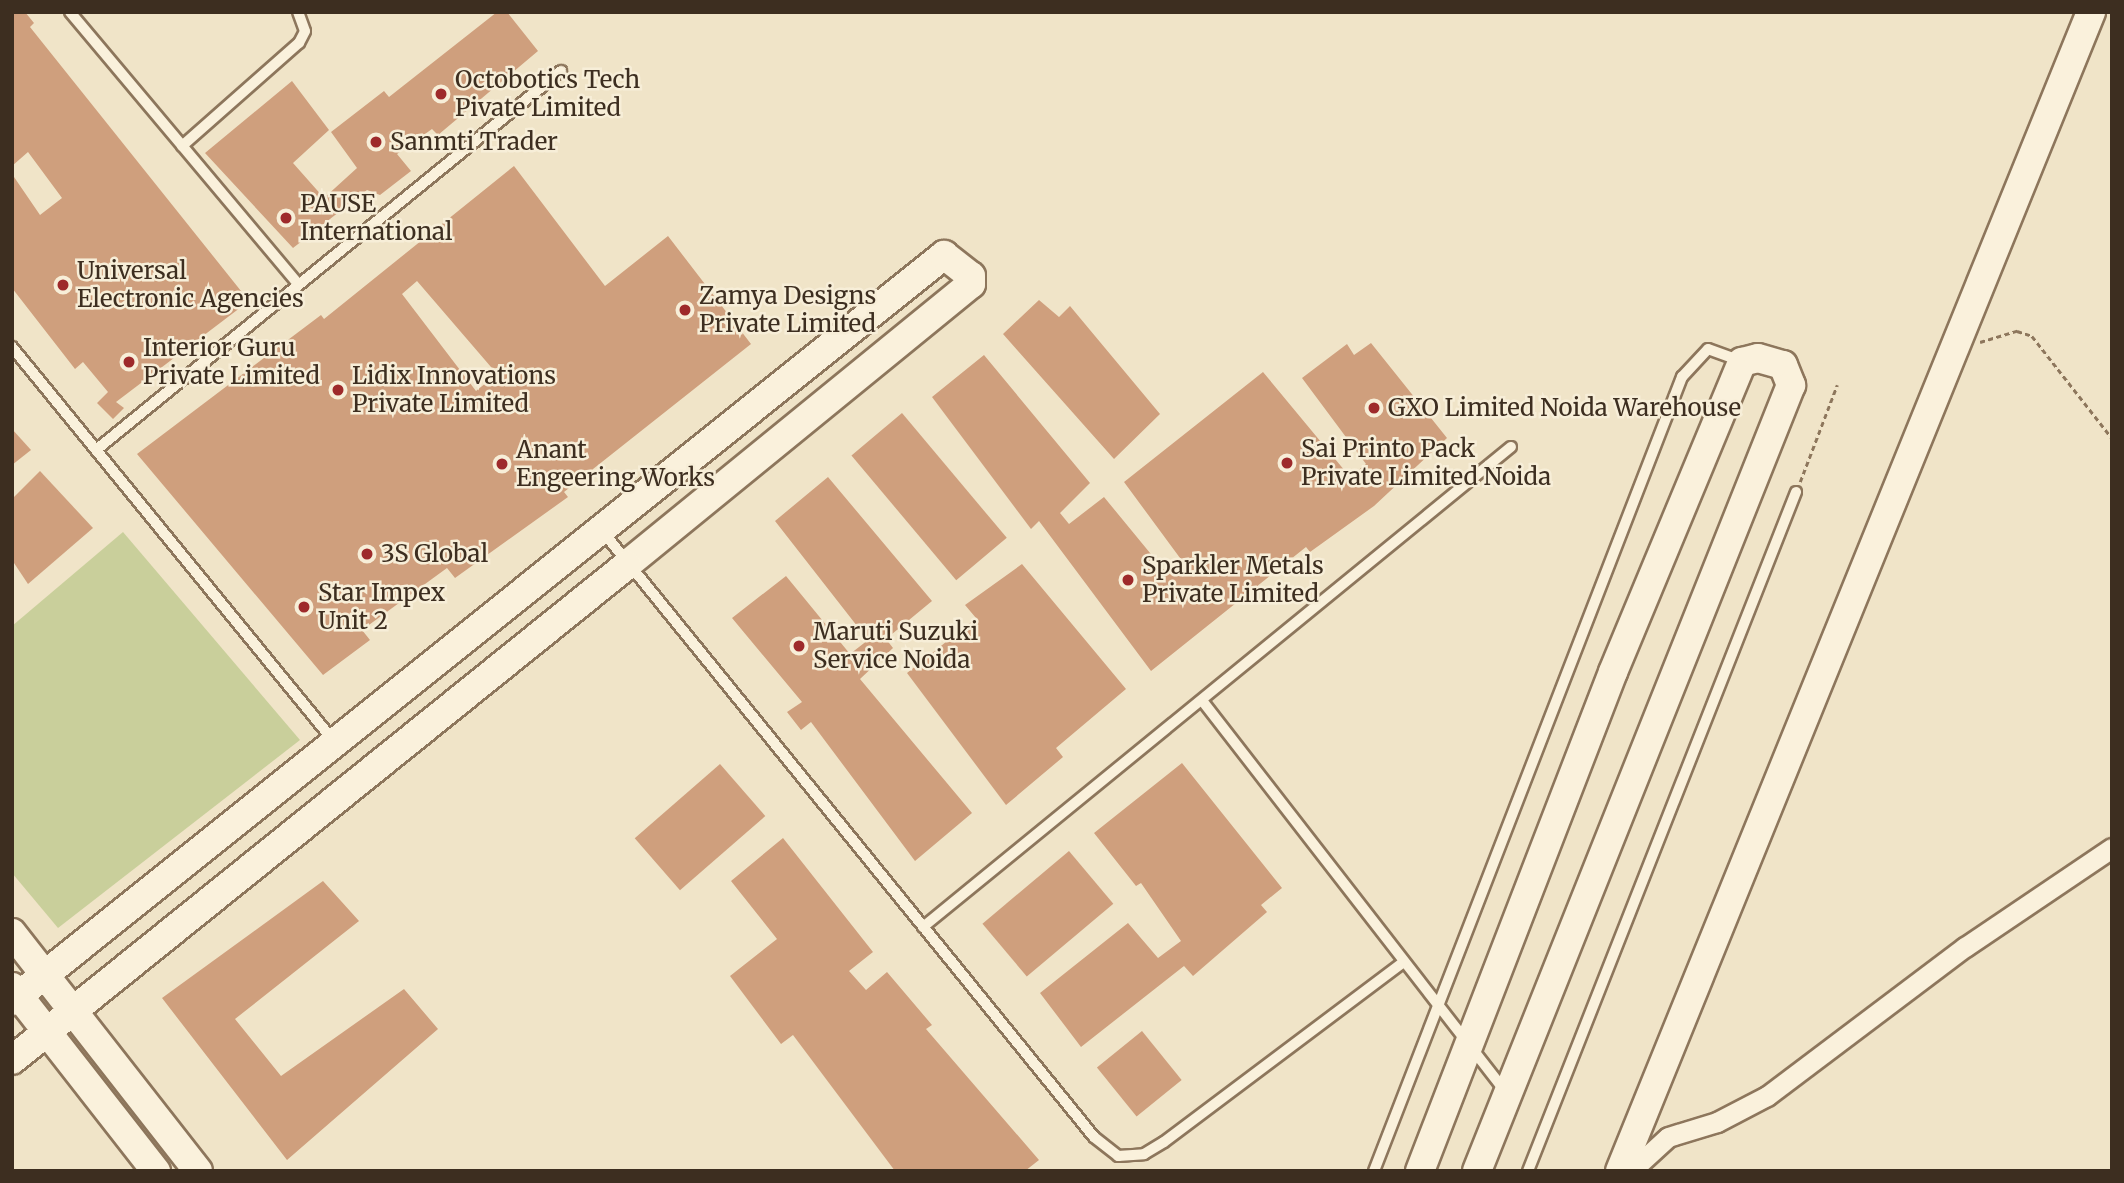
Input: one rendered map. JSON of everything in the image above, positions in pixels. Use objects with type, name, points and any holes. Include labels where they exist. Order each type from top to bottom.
[{"type":"street","points":[[1620,1171],[1957,350],[2091,12]]},
{"type":"street","points":[[12,1060],[48,1032],[627,565],[971,284],[971,276],[944,254],[45,977],[14,995],[48,1032],[156,1171]]},
{"type":"street","points":[[1420,1171],[1467,1041],[1742,362],[1758,358],[1783,365],[1791,385],[1477,1171]]},
{"type":"street","points":[[1631,1171],[1668,1137],[1717,1122],[1767,1096],[1977,938],[2112,848]]},
{"type":"street","points":[[12,933],[71,1012],[198,1171]]},
{"type":"lane","points":[[70,12],[297,283]]},
{"type":"lane","points":[[181,146],[299,43],[305,31],[298,12]]},
{"type":"lane","points":[[96,450],[297,283],[561,71]]},
{"type":"lane","points":[[12,347],[337,744]]},
{"type":"lane","points":[[1374,1171],[1436,1004],[1682,377],[1708,349],[1742,362]]},
{"type":"lane","points":[[923,927],[1204,703],[1511,447]]},
{"type":"lane","points":[[1528,1171],[1796,492]]},
{"type":"lane","points":[[602,531],[1094,1137],[1118,1156],[1144,1154],[1164,1142],[1402,963]]},
{"type":"lane","points":[[1204,703],[1402,963],[1467,1041],[1507,1095]]},
{"type":"path","points":[[1957,350],[2010,332],[2028,334],[2112,438]]},
{"type":"path","points":[[1796,492],[1837,385]]},
{"type":"green space","points":[[123,532],[300,740],[58,928],[12,873],[12,626]]},
{"type":"building","points":[[12,12],[25,12],[34,23],[30,27],[249,301],[116,402],[124,408],[113,419],[97,403],[108,392],[83,362],[75,369],[12,288],[12,174],[40,215],[62,198],[28,152],[12,166]]},
{"type":"building","points":[[497,12],[507,12],[538,51],[438,135],[432,129],[397,154],[411,171],[380,195],[367,190],[293,248],[205,153],[292,81],[329,130],[293,163],[324,198],[357,168],[331,132],[384,91],[389,97]]},
{"type":"building","points":[[514,166],[605,286],[668,236],[751,344],[564,492],[568,497],[455,578],[447,568],[362,630],[370,640],[323,675],[137,454],[321,315],[324,319]],"holes":[[[417,281],[497,374],[476,391],[402,294]]]},
{"type":"building","points":[[1039,300],[1059,317],[1070,306],[1160,414],[1114,459],[1003,334]]},
{"type":"building","points":[[1371,343],[1447,438],[1374,506],[1310,552],[1306,547],[1151,671],[1039,521],[1031,529],[932,397],[984,355],[1090,483],[1060,513],[1069,524],[1104,497],[1164,570],[1180,558],[1124,482],[1263,372],[1350,477],[1366,464],[1302,378],[1347,344],[1354,355]]},
{"type":"building","points":[[902,413],[1007,538],[956,580],[851,455]]},
{"type":"building","points":[[12,429],[31,450],[12,465]]},
{"type":"building","points":[[40,471],[93,528],[28,584],[12,560],[12,499]]},
{"type":"building","points":[[828,477],[932,601],[886,639],[893,648],[860,679],[972,813],[915,861],[811,722],[801,730],[787,712],[802,702],[732,618],[786,576],[850,654],[868,640],[775,521]]},
{"type":"building","points":[[1022,564],[1126,689],[1056,748],[1063,757],[1006,805],[907,673],[976,618],[965,605]]},
{"type":"building","points":[[1182,763],[1282,888],[1261,905],[1267,912],[1193,976],[1184,966],[1081,1047],[1040,993],[1128,923],[1158,958],[1181,941],[1141,883],[1136,886],[1094,833]]},
{"type":"building","points":[[720,764],[765,816],[680,890],[635,838]]},
{"type":"building","points":[[783,838],[873,952],[849,971],[866,990],[887,972],[932,1025],[926,1029],[1039,1160],[1025,1171],[895,1171],[793,1035],[781,1044],[730,976],[777,939],[731,881]]},
{"type":"building","points":[[1069,851],[1113,904],[1027,976],[982,924]]},
{"type":"building","points":[[323,881],[359,921],[235,1019],[281,1076],[404,989],[438,1029],[287,1160],[162,998]]},
{"type":"building","points":[[1142,1031],[1182,1080],[1137,1116],[1097,1068]]},
{"type":"place","name":"Octobotics Tech Pivate Limited","points":[[441,94]]},
{"type":"place","name":"Sanmti Trader","points":[[376,142]]},
{"type":"place","name":"PAUSE International","points":[[286,218]]},
{"type":"place","name":"Universal Electronic Agencies","points":[[63,285]]},
{"type":"place","name":"Zamya Designs Private Limited","points":[[685,310]]},
{"type":"place","name":"Interior Guru Private Limited","points":[[129,362]]},
{"type":"place","name":"Lidix Innovations Private Limited","points":[[338,390]]},
{"type":"place","name":"GXO Limited Noida Warehouse","points":[[1374,408]]},
{"type":"place","name":"Sai Printo Pack Private Limited Noida","points":[[1287,463]]},
{"type":"place","name":"Anant Engeering Works","points":[[502,464]]},
{"type":"place","name":"3S Global","points":[[367,554]]},
{"type":"place","name":"Sparkler Metals Private Limited","points":[[1128,580]]},
{"type":"place","name":"Star Impex Unit 2","points":[[304,607]]},
{"type":"place","name":"Maruti Suzuki Service Noida","points":[[799,646]]}]
